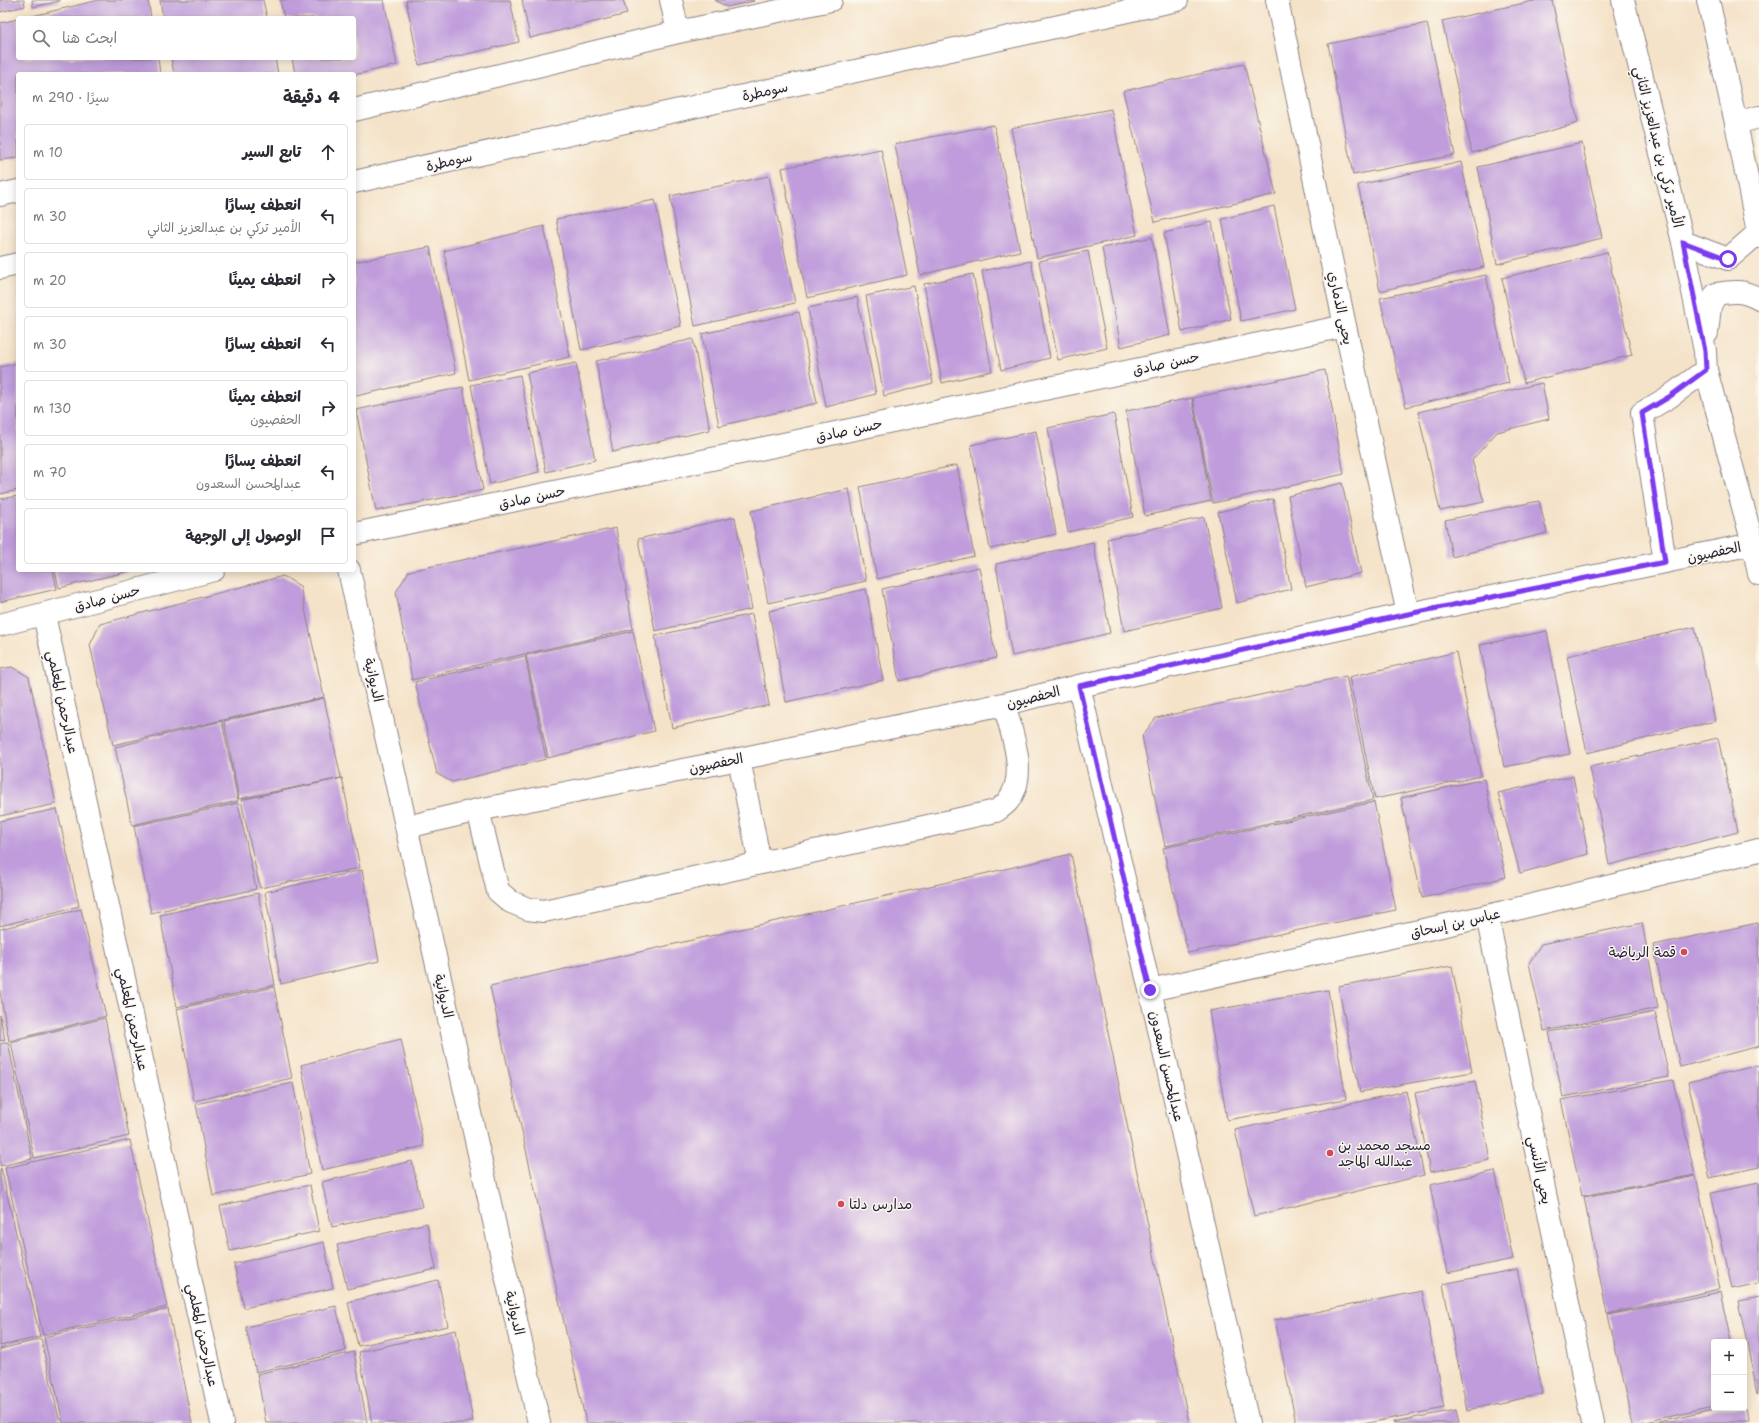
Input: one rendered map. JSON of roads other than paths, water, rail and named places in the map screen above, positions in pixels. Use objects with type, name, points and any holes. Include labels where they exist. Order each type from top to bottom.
[{"type":"street","points":[[671,0],[678,32]]},
{"type":"street","points":[[356,110],[678,32],[831,0]]},
{"type":"street","name":"سومطرة","points":[[356,182],[1176,0]]},
{"type":"street","name":"يحيى الذماري","points":[[1277,0],[1345,326],[1408,614]]},
{"type":"street","name":"الأمير تركي بن عبدالعزيز الثاني","points":[[1623,0],[1683,242],[1706,360],[1753,544],[1759,574]]},
{"type":"street","points":[[1683,242],[1728,259],[1758,235],[1736,123],[1708,0]]},
{"type":"street","points":[[1736,123],[1759,117]]},
{"type":"street","points":[[0,195],[16,191]]},
{"type":"street","points":[[0,268],[16,264]]},
{"type":"street","points":[[1665,562],[1642,413],[1669,397],[1706,360],[1710,306],[1716,294],[1727,292],[1746,292],[1759,299]]},
{"type":"street","name":"حسن صادق","points":[[356,534],[1345,326]]},
{"type":"street","name":"الحفصيون","points":[[407,827],[478,810],[739,759],[1004,704],[1079,686],[1408,614],[1753,544]]},
{"type":"street","name":"حسن صادق","points":[[0,625],[44,615],[206,572]]},
{"type":"street","name":"الديوانية","points":[[349,572],[539,1423]]},
{"type":"street","name":"عبدالرحمن المعلمي","points":[[44,615],[222,1423]]},
{"type":"street","name":"عبدالمحسن السعدون","points":[[1079,686],[1150,990],[1248,1423]]},
{"type":"street","points":[[478,810],[498,891],[511,902],[528,909],[544,911],[996,811],[1008,800],[1016,784],[1019,760],[1004,704]]},
{"type":"street","points":[[739,759],[760,863]]},
{"type":"street","name":"عباس بن إسحاق","points":[[1150,990],[1488,916],[1759,850]]},
{"type":"street","name":"يحيى الأنسي","points":[[1488,916],[1593,1423]]},
{"type":"place","name":"قمة الرياضة","points":[[1684,952]]},
{"type":"place","name":"مسجد محمد بن عبدالله الماجد","points":[[1330,1153]]},
{"type":"place","name":"مدارس دلتا","points":[[841,1204]]}]
